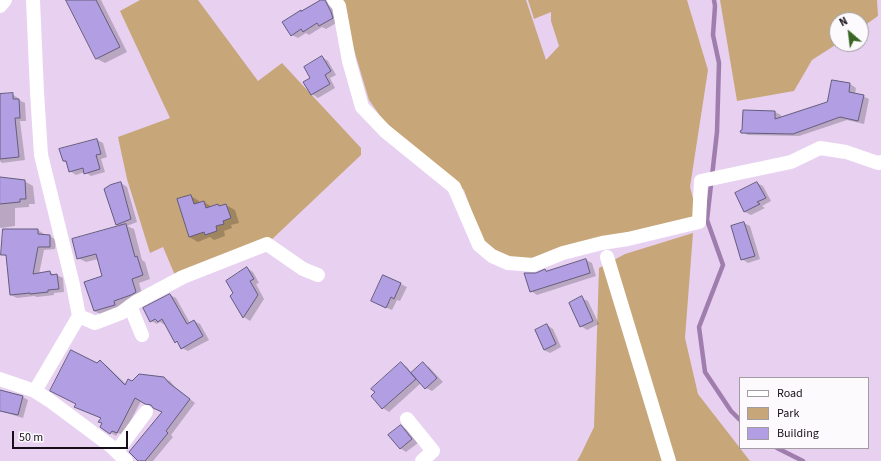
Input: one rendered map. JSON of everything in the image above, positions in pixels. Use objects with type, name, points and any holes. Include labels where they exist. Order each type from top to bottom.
[{"type":"street","points":[[0,6],[5,0]]},
{"type":"street","points":[[33,0],[41,155],[73,284],[79,316],[35,391]]},
{"type":"street","points":[[334,0],[339,6],[349,61],[362,107],[384,131],[454,187],[479,245],[492,256],[508,263],[533,265],[563,253],[699,222],[701,181],[791,162],[820,148],[846,152],[878,163],[881,162]]},
{"type":"street","points":[[79,316],[94,323],[121,313],[136,302],[183,277],[267,244],[303,269],[318,275]]},
{"type":"street","points":[[607,257],[669,461]]},
{"type":"street","points":[[130,306],[142,335]]},
{"type":"street","points":[[0,379],[35,391],[112,446],[121,456],[146,412]]},
{"type":"street","points":[[407,419],[433,451],[422,461]]},
{"type":"green space","points":[[140,0],[198,0],[258,81],[282,63],[361,148],[361,155],[267,244],[177,280],[163,247],[150,253],[127,179],[118,137],[170,118],[120,11]]},
{"type":"green space","points":[[339,0],[526,0],[546,60],[559,46],[551,21],[551,12],[534,19],[528,0],[687,0],[708,70],[690,187],[699,222],[524,264],[484,245],[464,190],[429,161],[399,143],[369,100]]},
{"type":"green space","points":[[720,0],[877,0],[878,16],[869,22],[869,12],[829,12],[829,49],[812,60],[794,91],[737,101]]},
{"type":"green space","points":[[693,233],[685,338],[698,394],[739,447],[739,449],[741,449],[750,461],[577,461],[594,427],[599,268],[625,254]]},
{"type":"building","points":[[66,0],[96,0],[120,47],[96,59]]},
{"type":"building","points":[[321,0],[325,0],[333,18],[319,26],[317,23],[303,32],[301,29],[291,36],[282,22]]},
{"type":"building","points":[[322,56],[331,71],[325,75],[330,84],[311,95],[303,82],[310,78],[304,67]]},
{"type":"building","points":[[832,80],[850,83],[849,92],[864,95],[858,121],[840,117],[793,134],[741,133],[743,110],[775,111],[775,119],[827,102]]},
{"type":"building","points":[[13,93],[13,99],[19,99],[20,118],[15,118],[19,157],[0,159],[0,94]]},
{"type":"building","points":[[97,139],[101,154],[96,155],[100,169],[84,174],[83,168],[69,172],[66,161],[63,161],[59,149]]},
{"type":"building","points":[[0,177],[25,180],[26,199],[20,199],[20,202],[0,204]]},
{"type":"building","points":[[121,182],[131,219],[116,225],[104,189],[110,185]]},
{"type":"building","points":[[757,182],[766,198],[757,202],[760,204],[744,212],[735,193]]},
{"type":"building","points":[[191,195],[194,204],[204,201],[206,208],[218,204],[219,206],[226,204],[231,218],[223,221],[224,224],[216,226],[217,231],[205,235],[204,232],[189,237],[177,199]]},
{"type":"building","points":[[744,222],[755,256],[741,260],[731,226]]},
{"type":"building","points":[[126,224],[135,257],[137,256],[143,275],[132,279],[136,292],[114,301],[115,305],[94,311],[84,282],[102,276],[96,254],[77,259],[72,239]]},
{"type":"building","points":[[3,229],[38,229],[38,234],[50,235],[50,247],[38,247],[33,274],[50,271],[51,275],[57,274],[59,289],[48,290],[48,292],[10,295],[6,255],[1,255]]},
{"type":"building","points":[[586,259],[590,273],[530,292],[524,273],[536,273],[545,269],[546,271]]},
{"type":"building","points":[[247,267],[254,279],[250,281],[258,295],[243,318],[230,296],[233,293],[226,281]]},
{"type":"building","points":[[383,275],[401,283],[394,299],[391,297],[386,308],[371,301]]},
{"type":"building","points":[[170,294],[187,324],[194,320],[203,336],[181,349],[177,341],[175,343],[162,319],[158,322],[155,319],[150,322],[143,308]]},
{"type":"building","points":[[582,296],[593,321],[580,327],[569,303]]},
{"type":"building","points":[[547,324],[556,344],[544,350],[535,330]]},
{"type":"building","points":[[71,350],[97,363],[100,360],[125,385],[128,379],[132,381],[139,374],[164,377],[169,383],[190,399],[166,431],[168,433],[145,461],[138,461],[129,452],[162,412],[135,398],[117,433],[112,431],[110,434],[104,430],[100,427],[102,423],[98,422],[101,418],[74,407],[76,404],[50,391]]},
{"type":"building","points":[[401,362],[416,379],[382,409],[371,396],[375,392],[371,389]]},
{"type":"building","points":[[423,362],[437,378],[425,389],[411,373]]},
{"type":"building","points":[[0,390],[23,396],[18,415],[0,411]]},
{"type":"building","points":[[401,425],[412,439],[400,449],[388,435]]},
{"type":"waterway","points":[[714,0],[713,35],[719,63],[717,132],[707,220],[723,265],[699,327],[705,372],[731,411],[739,419]]},
{"type":"waterway","points":[[779,449],[803,461]]}]
